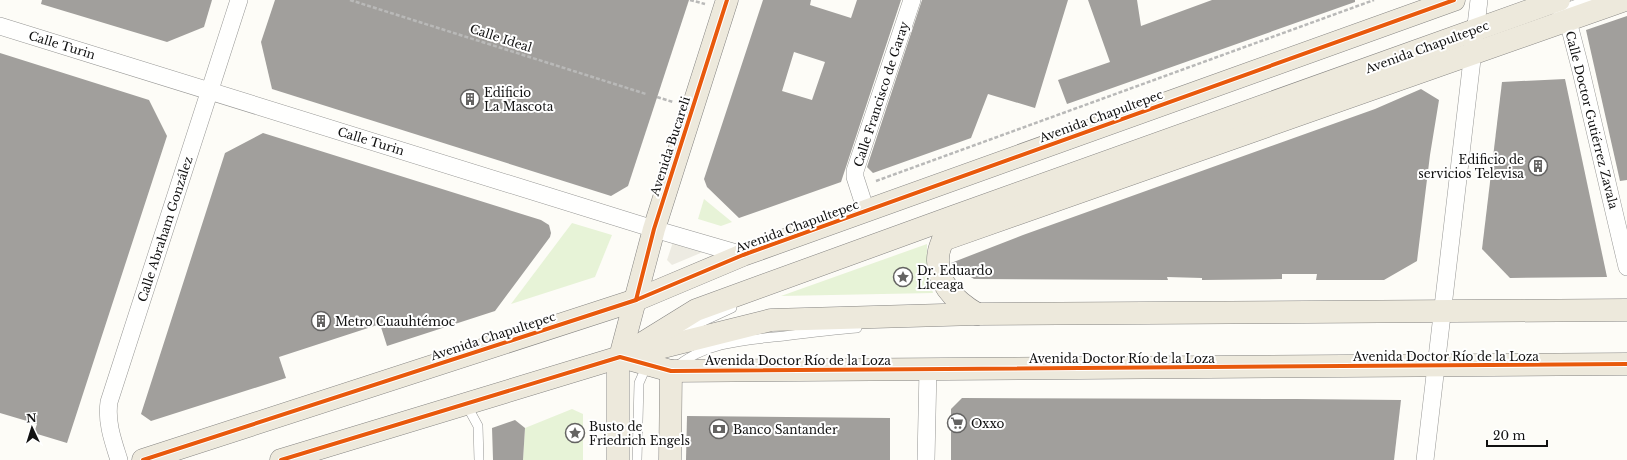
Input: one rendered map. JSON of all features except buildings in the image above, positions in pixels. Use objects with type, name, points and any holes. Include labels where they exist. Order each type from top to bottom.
[{"type":"main road","name":"Avenida Bucareli","points":[[618,460],[618,369],[620,357],[654,230],[727,0]]},
{"type":"main road","name":"Avenida Chapultepec","points":[[143,460],[636,300],[743,255],[1454,0]]},
{"type":"main road","name":"Avenida Chapultepec","points":[[1474,41],[1568,20],[1625,0]]},
{"type":"main road","name":"Avenida Chapultepec","points":[[281,460],[620,357],[696,310],[948,228],[1474,41],[1552,8]]},
{"type":"main road","points":[[948,228],[939,252],[938,262],[941,278],[950,292],[962,304],[977,314]]},
{"type":"main road","name":"Avenida Doctor Río de la Loza","points":[[620,357],[654,356],[771,320],[977,314],[1627,310]]},
{"type":"main road","name":"Avenida Doctor Río de la Loza","points":[[654,356],[671,371],[1627,364]]},
{"type":"main road","points":[[670,460],[671,371]]},
{"type":"street","name":"Calle Abraham González","points":[[119,460],[110,434],[108,411],[109,402],[239,0]]},
{"type":"street","name":"Calle Francisco de Garay","points":[[866,211],[855,177],[855,171],[912,0]]},
{"type":"street","points":[[1425,460],[1479,0]]},
{"type":"street","name":"Calle Doctor Gutiérrez Zavala","points":[[1568,20],[1627,267]]},
{"type":"street","name":"Calle Turin","points":[[0,26],[654,230],[743,255]]},
{"type":"street","points":[[926,460],[928,369]]},
{"type":"lane","points":[[1552,8],[1588,0]]},
{"type":"lane","points":[[637,460],[639,383],[654,356],[684,329],[757,297],[1446,50]]},
{"type":"lane","points":[[662,399],[671,371],[684,360],[706,350],[736,341],[977,314]]},
{"type":"lane","points":[[466,404],[478,426],[479,460]]},
{"type":"path","points":[[875,181],[1374,0]]},
{"type":"green space","points":[[704,199],[732,222],[721,226],[698,219]]},
{"type":"green space","points":[[572,223],[612,235],[595,277],[511,304]]},
{"type":"green space","points":[[927,244],[927,268],[933,293],[781,296]]},
{"type":"green space","points":[[572,409],[583,414],[583,460],[523,460],[525,428]]},
{"type":"shaded area","points":[[674,239],[703,252],[672,265],[667,260]]},
{"type":"cycle path","points":[[636,300],[654,229],[727,0]]},
{"type":"cycle path","points":[[143,460],[636,300],[743,255],[1454,0]]},
{"type":"cycle path","points":[[281,460],[620,357],[671,371],[1627,364]]},
{"type":"place","name":"Edificio La Mascota","points":[[470,99]]},
{"type":"place","name":"Edificio de servicios Televisa","points":[[1538,166]]},
{"type":"place","name":"Dr. Eduardo Liceaga","points":[[903,277]]},
{"type":"place","name":"Metro Cuauhtémoc","points":[[321,321]]},
{"type":"place","name":"Oxxo","points":[[957,423]]},
{"type":"place","name":"Banco Santander","points":[[719,429]]},
{"type":"place","name":"Busto de Friedrich Engels","points":[[575,433]]}]
